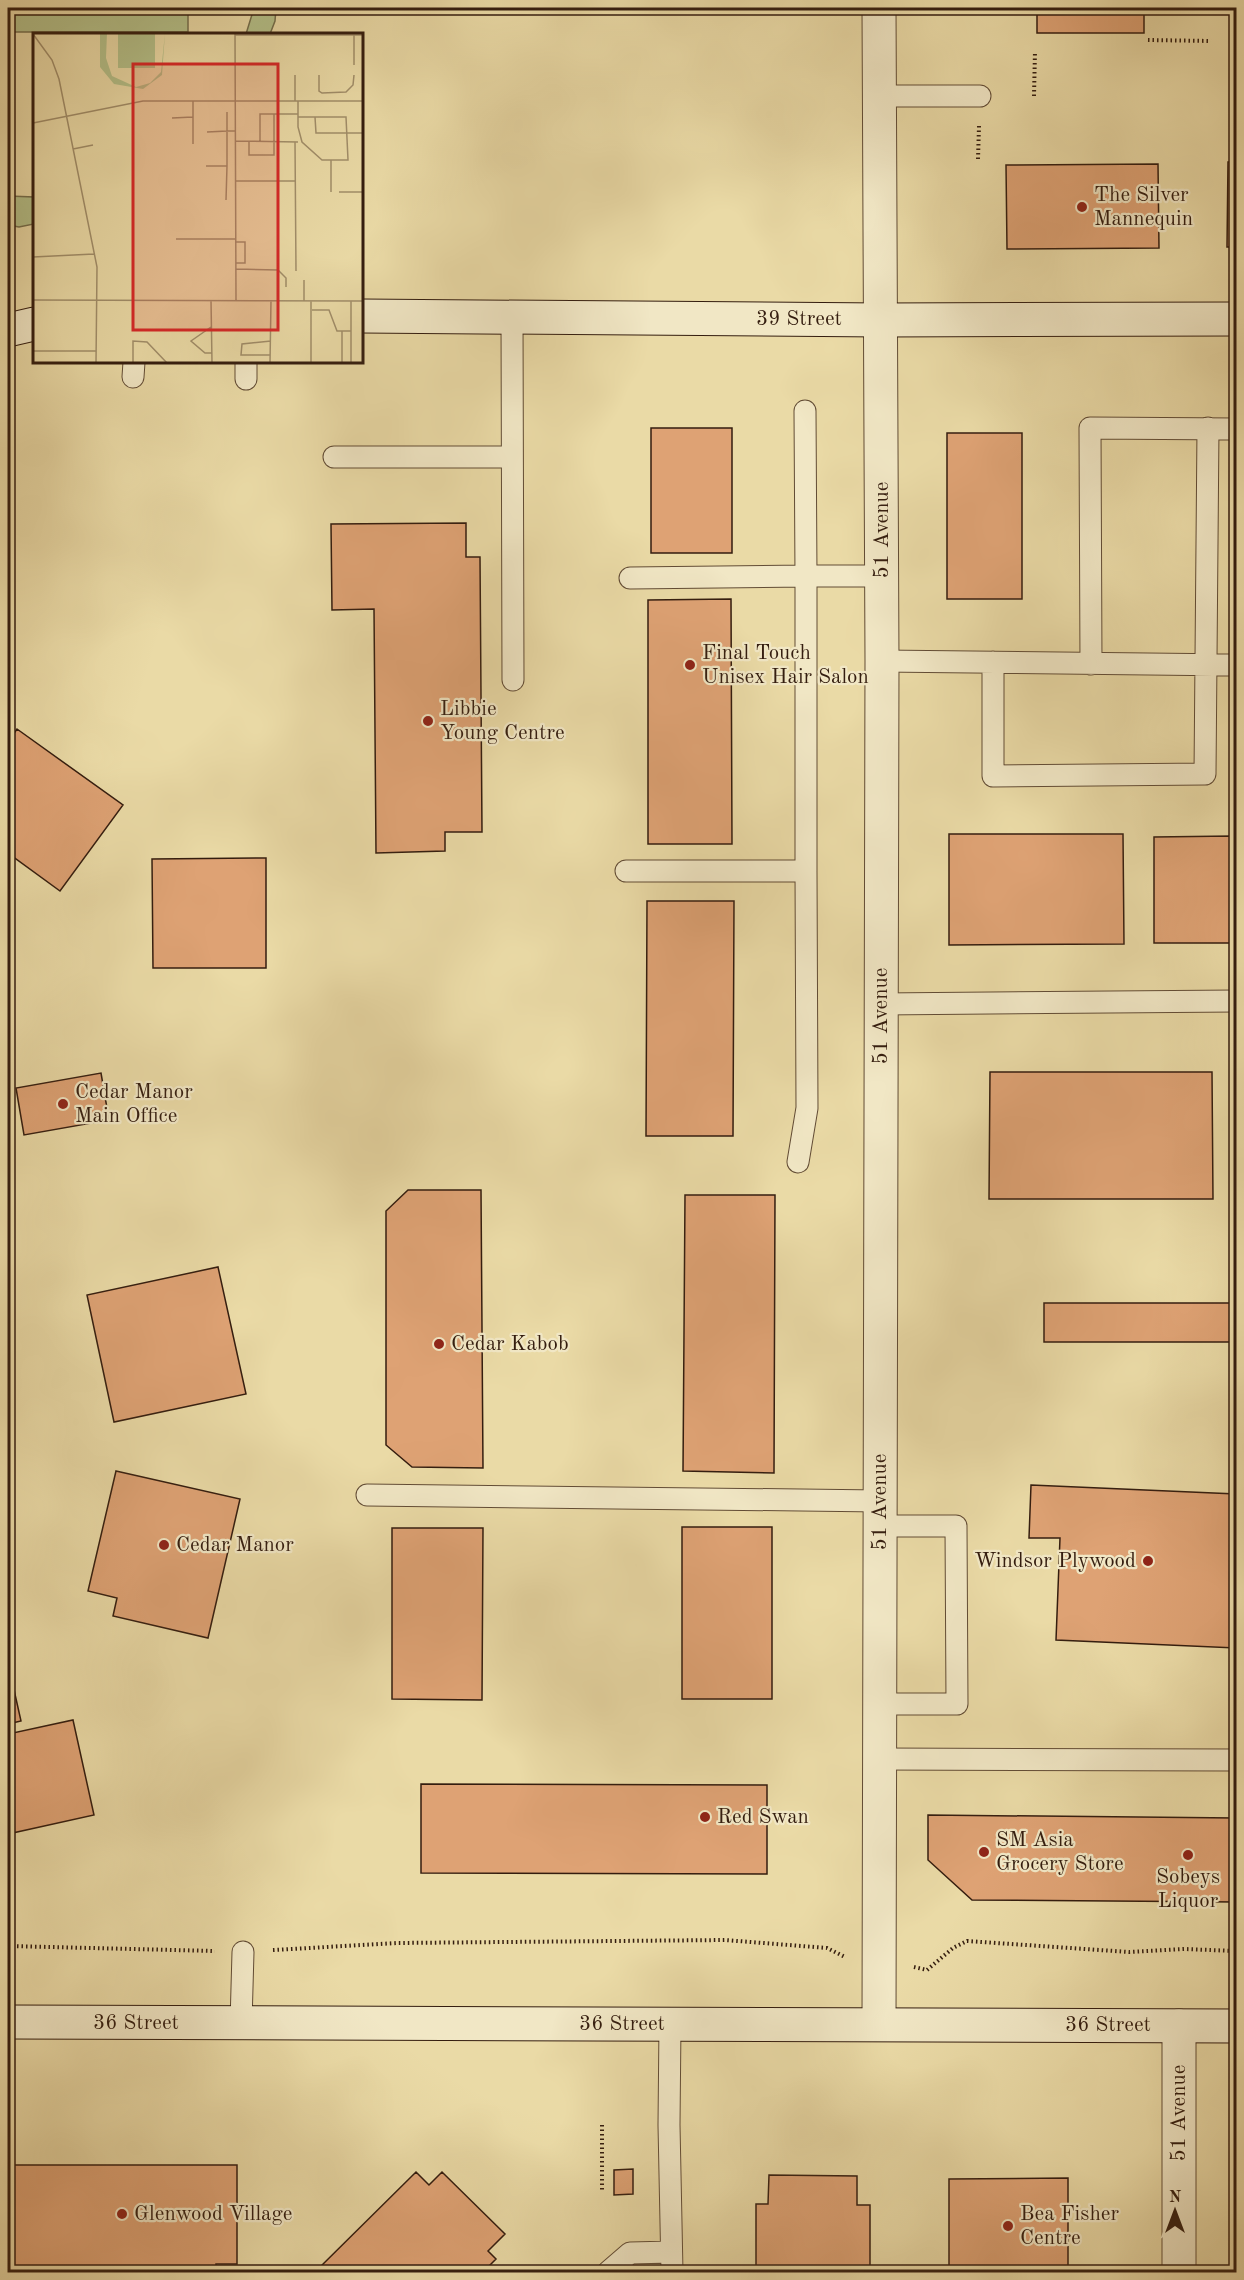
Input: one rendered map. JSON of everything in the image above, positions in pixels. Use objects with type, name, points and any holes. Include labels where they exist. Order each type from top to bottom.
[{"type":"street","name":"51 Avenue","points":[[879,8],[882,320],[879,2024]]},
{"type":"street","name":"39 Street","points":[[363,316],[882,320],[1236,319]]},
{"type":"street","points":[[8,330],[33,324]]},
{"type":"street","name":"36 Street","points":[[8,2022],[1236,2026]]},
{"type":"street","name":"51 Avenue","points":[[1179,2026],[1179,2272]]},
{"type":"lane","points":[[880,96],[980,96]]},
{"type":"lane","points":[[512,317],[513,680]]},
{"type":"lane","points":[[798,1162],[807,1108],[805,411]]},
{"type":"lane","points":[[1091,664],[1090,428],[1236,429]]},
{"type":"lane","points":[[993,662],[993,776],[1206,774],[1208,428]]},
{"type":"lane","points":[[334,457],[511,456]]},
{"type":"lane","points":[[630,578],[882,576]]},
{"type":"lane","points":[[882,660],[1236,665]]},
{"type":"lane","points":[[626,872],[806,872]]},
{"type":"lane","points":[[881,1004],[1236,1001]]},
{"type":"lane","points":[[367,1495],[880,1514],[956,1526],[957,1704],[880,1704]]},
{"type":"lane","points":[[880,1759],[1236,1760]]},
{"type":"lane","points":[[241,2023],[243,1952]]},
{"type":"lane","points":[[608,2272],[630,2253],[671,2262],[670,2024]]},
{"type":"path","points":[[1148,40],[1211,41]]},
{"type":"path","points":[[1035,51],[1035,96]]},
{"type":"path","points":[[268,1950],[397,1943],[725,1940],[826,1947],[840,1956]]},
{"type":"path","points":[[927,1970],[953,1947],[967,1941],[1129,1952],[1184,1949],[1236,1951]]},
{"type":"path","points":[[8,1946],[211,1951]]},
{"type":"path","points":[[602,2125],[602,2192]]},
{"type":"green space","points":[[8,8],[188,8],[188,32],[8,32]]},
{"type":"green space","points":[[254,8],[276,8],[275,21],[270,33],[246,33]]},
{"type":"green space","points":[[8,196],[33,197],[33,224],[19,227],[8,225]]},
{"type":"building","points":[[1037,8],[1144,8],[1144,33],[1037,33]]},
{"type":"building","points":[[1228,162],[1236,162],[1236,247],[1227,247]]},
{"type":"building","name":"The Silver Mannequin","points":[[1158,164],[1159,248],[1007,249],[1006,165]]},
{"type":"building","points":[[651,428],[732,428],[732,553],[651,553]]},
{"type":"building","points":[[947,433],[1022,433],[1022,599],[947,599]]},
{"type":"building","name":"Libbie Young Centre","points":[[466,523],[466,557],[480,557],[482,832],[445,832],[445,851],[376,853],[374,609],[332,610],[331,524]]},
{"type":"building","points":[[731,599],[732,844],[648,844],[648,600]]},
{"type":"building","points":[[17,729],[123,805],[60,891],[8,853],[8,742]]},
{"type":"building","points":[[949,834],[1123,834],[1124,944],[949,945]]},
{"type":"building","points":[[1232,836],[1233,943],[1154,943],[1154,837]]},
{"type":"building","points":[[266,858],[266,968],[153,968],[152,859]]},
{"type":"building","points":[[647,901],[734,901],[733,1136],[646,1136]]},
{"type":"building","points":[[990,1072],[1212,1072],[1213,1199],[989,1199]]},
{"type":"building","name":"Cedar Manor Main Office","points":[[101,1073],[109,1120],[24,1135],[16,1088]]},
{"type":"building","points":[[408,1190],[481,1190],[483,1468],[412,1467],[386,1445],[386,1211]]},
{"type":"building","points":[[685,1195],[775,1195],[774,1473],[683,1471]]},
{"type":"building","points":[[218,1267],[246,1394],[114,1422],[87,1295]]},
{"type":"building","points":[[1044,1303],[1236,1303],[1236,1342],[1044,1342]]},
{"type":"building","name":"Cedar Manor","points":[[116,1471],[240,1499],[208,1638],[113,1616],[117,1598],[88,1591]]},
{"type":"building","name":"Windsor Plywood","points":[[1031,1485],[1236,1494],[1236,1648],[1056,1640],[1060,1538],[1029,1538]]},
{"type":"building","points":[[682,1527],[772,1527],[772,1699],[682,1699]]},
{"type":"building","points":[[392,1528],[483,1528],[482,1700],[392,1699]]},
{"type":"building","points":[[8,1663],[21,1721],[8,1724]]},
{"type":"building","points":[[73,1720],[94,1815],[8,1834],[8,1734]]},
{"type":"building","points":[[421,1784],[767,1785],[767,1874],[421,1873]]},
{"type":"building","points":[[928,1815],[1235,1818],[1236,1902],[972,1900],[928,1860]]},
{"type":"building","name":"Glenwood Village","points":[[8,2165],[237,2165],[237,2264],[216,2264],[216,2272],[8,2272]]},
{"type":"building","points":[[633,2169],[633,2194],[614,2195],[614,2170]]},
{"type":"building","name":"Glenwood Village","points":[[416,2172],[429,2185],[442,2172],[505,2234],[488,2251],[496,2259],[483,2272],[315,2272]]},
{"type":"building","points":[[769,2175],[857,2176],[857,2205],[870,2205],[870,2272],[756,2272],[756,2204],[768,2204]]},
{"type":"building","name":"Bea Fisher Centre","points":[[1068,2178],[1068,2272],[949,2272],[949,2179]]},
{"type":"place","name":"The Silver Mannequin","points":[[1082,207]]},
{"type":"place","name":"Final Touch Unisex Hair Salon","points":[[690,665]]},
{"type":"place","name":"Libbie Young Centre","points":[[428,721]]},
{"type":"place","name":"Cedar Manor Main Office","points":[[63,1104]]},
{"type":"place","name":"Cedar Kabob","points":[[439,1344]]},
{"type":"place","name":"Cedar Manor","points":[[164,1545]]},
{"type":"place","name":"Windsor Plywood","points":[[1148,1561]]},
{"type":"place","name":"Red Swan","points":[[705,1817]]},
{"type":"place","name":"SM Asia Grocery Store","points":[[984,1852]]},
{"type":"place","name":"Sobeys Liquor","points":[[1188,1855]]},
{"type":"place","name":"Glenwood Village","points":[[122,2214]]},
{"type":"place","name":"Bea Fisher Centre","points":[[1008,2226]]}]
